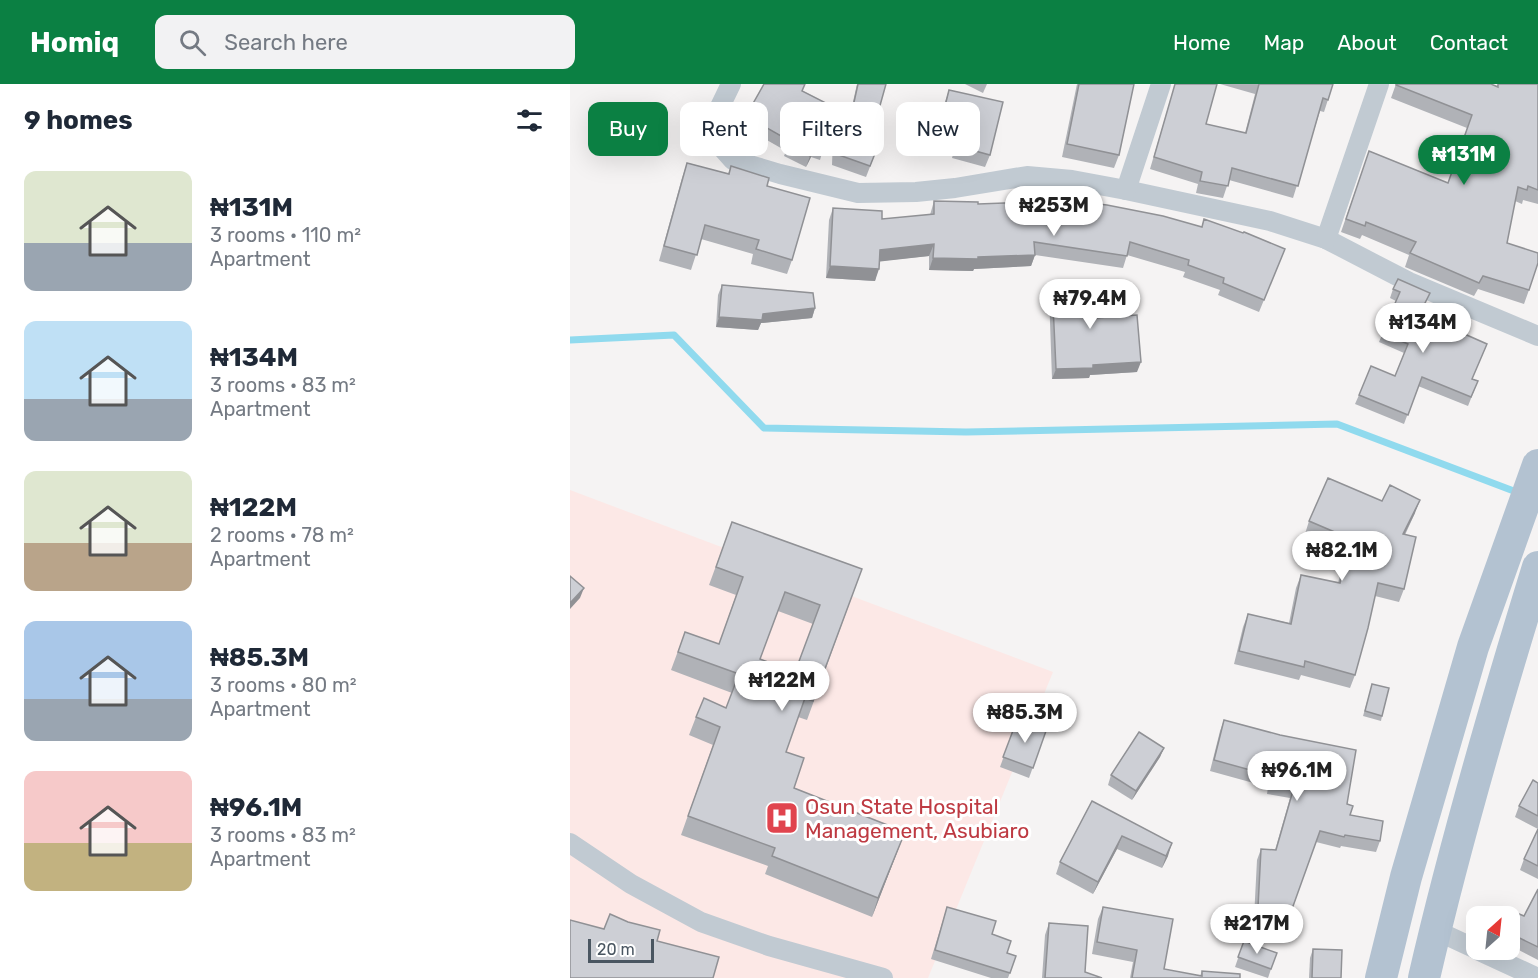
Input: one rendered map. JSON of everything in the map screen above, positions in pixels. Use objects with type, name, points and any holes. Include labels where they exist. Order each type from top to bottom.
[{"type":"main road","points":[[1381,978],[1406,877],[1473,647],[1537,468]]},
{"type":"main road","points":[[1424,978],[1500,688],[1538,567]]},
{"type":"street","points":[[731,84],[715,117],[717,142],[734,160],[858,193],[916,192],[1027,176],[1072,180],[1270,220],[1326,239],[1409,282],[1538,336]]},
{"type":"street","points":[[1126,190],[1161,84]]},
{"type":"street","points":[[1326,239],[1379,84]]},
{"type":"street","points":[[570,843],[631,884],[701,922],[769,946],[883,978]]},
{"type":"street","points":[[1435,930],[1466,944]]},
{"type":"street","points":[[1500,960],[1538,978]]},
{"type":"shaded area","name":"Osun State Hospital Management, Asubiaro","points":[[570,490],[1053,672],[928,978],[570,978]]},
{"type":"building","points":[[764,84],[805,84],[802,91],[824,102],[780,102],[780,135],[768,128],[768,102],[754,102]]},
{"type":"building","points":[[858,84],[886,84],[881,102],[854,102]]},
{"type":"building","points":[[1079,84],[1134,84],[1119,155],[1067,144]]},
{"type":"building","points":[[1175,84],[1217,84],[1206,124],[1246,133],[1259,84],[1333,84],[1328,100],[1323,98],[1298,186],[1232,168],[1228,186],[1200,181],[1202,172],[1154,157]]},
{"type":"building","points":[[1396,84],[1491,84],[1498,87],[1498,84],[1538,84],[1538,190],[1528,186],[1527,190],[1518,187],[1507,243],[1538,253],[1538,263],[1529,290],[1483,276],[1479,283],[1410,253],[1416,242],[1366,222],[1365,226],[1346,219],[1369,151],[1448,183],[1472,115]]},
{"type":"building","points":[[949,90],[1003,102],[990,155],[980,152],[980,102],[946,102]]},
{"type":"building","points":[[842,156],[874,156],[870,166]]},
{"type":"building","points":[[687,163],[729,174],[731,166],[769,178],[767,186],[810,198],[792,260],[756,249],[759,240],[705,225],[697,255],[664,246]]},
{"type":"building","points":[[1055,199],[1107,205],[1163,216],[1202,227],[1204,219],[1285,249],[1264,300],[1223,283],[1224,278],[1188,265],[1189,260],[1130,242],[1127,256],[1034,242],[1035,255],[978,257],[978,259],[933,258],[934,244],[880,250],[879,269],[830,266],[833,208],[882,211],[882,219],[934,214],[934,201],[978,202],[978,204],[1055,201]]},
{"type":"building","points":[[1398,279],[1430,293],[1421,311],[1436,318],[1435,321],[1487,344],[1472,379],[1478,381],[1471,397],[1422,377],[1408,415],[1359,395],[1371,366],[1395,376],[1408,344],[1382,333],[1400,292],[1393,289]]},
{"type":"building","points":[[1095,282],[1095,318],[1137,315],[1141,362],[1093,365],[1093,368],[1056,369],[1052,283]]},
{"type":"building","points":[[722,285],[813,293],[815,308],[763,314],[762,320],[719,317]]},
{"type":"building","points":[[1328,478],[1382,501],[1390,485],[1420,500],[1403,534],[1416,537],[1404,589],[1378,583],[1355,675],[1305,661],[1304,667],[1239,651],[1248,614],[1291,624],[1301,575],[1340,583],[1351,539],[1309,521]]},
{"type":"building","points":[[732,522],[862,569],[813,701],[805,698],[786,752],[804,758],[794,788],[905,832],[878,898],[772,856],[775,848],[688,816],[720,727],[696,717],[704,698],[726,708],[739,674],[678,652],[685,632],[719,644],[743,577],[716,567]],"holes":[[[785,592],[820,605],[795,672],[760,659]]]},
{"type":"building","points":[[570,576],[584,588],[570,603]]},
{"type":"building","points":[[1372,684],[1389,688],[1382,716],[1365,711]]},
{"type":"building","points":[[1017,720],[1046,731],[1033,768],[1003,757]]},
{"type":"building","points":[[1224,720],[1280,735],[1356,750],[1347,804],[1353,806],[1350,815],[1383,821],[1380,841],[1345,835],[1344,837],[1320,831],[1292,909],[1258,907],[1261,849],[1276,850],[1294,787],[1271,783],[1272,776],[1214,760]]},
{"type":"building","points":[[1139,732],[1164,748],[1136,791],[1111,775]]},
{"type":"building","points":[[1533,780],[1538,783],[1538,816],[1519,806]]},
{"type":"building","points":[[1092,801],[1172,843],[1166,856],[1122,836],[1098,882],[1060,862]]},
{"type":"building","points":[[1538,829],[1538,866],[1524,859]]},
{"type":"building","points":[[1538,889],[1538,947],[1520,938],[1520,914],[1524,916]]},
{"type":"building","points":[[947,907],[996,921],[992,934],[1011,941],[1007,953],[1016,956],[1010,973],[935,950]]},
{"type":"building","points":[[1103,907],[1173,919],[1164,969],[1202,976],[1202,971],[1240,974],[1240,978],[1132,978],[1137,950],[1097,942]]},
{"type":"building","points":[[610,914],[628,922],[660,930],[657,941],[719,957],[713,978],[570,978],[570,920],[604,929]]},
{"type":"building","points":[[1049,923],[1088,926],[1085,972],[1102,978],[1045,978]]},
{"type":"building","points":[[1244,941],[1277,953],[1271,969],[1238,957]]},
{"type":"building","points":[[1313,949],[1342,950],[1341,978],[1312,978]]},
{"type":"waterway","points":[[570,340],[674,335],[764,428],[966,432],[1337,424],[1519,493]]},
{"type":"place","name":"Osun State Hospital Management, Asubiaro","points":[[782,818]]}]
